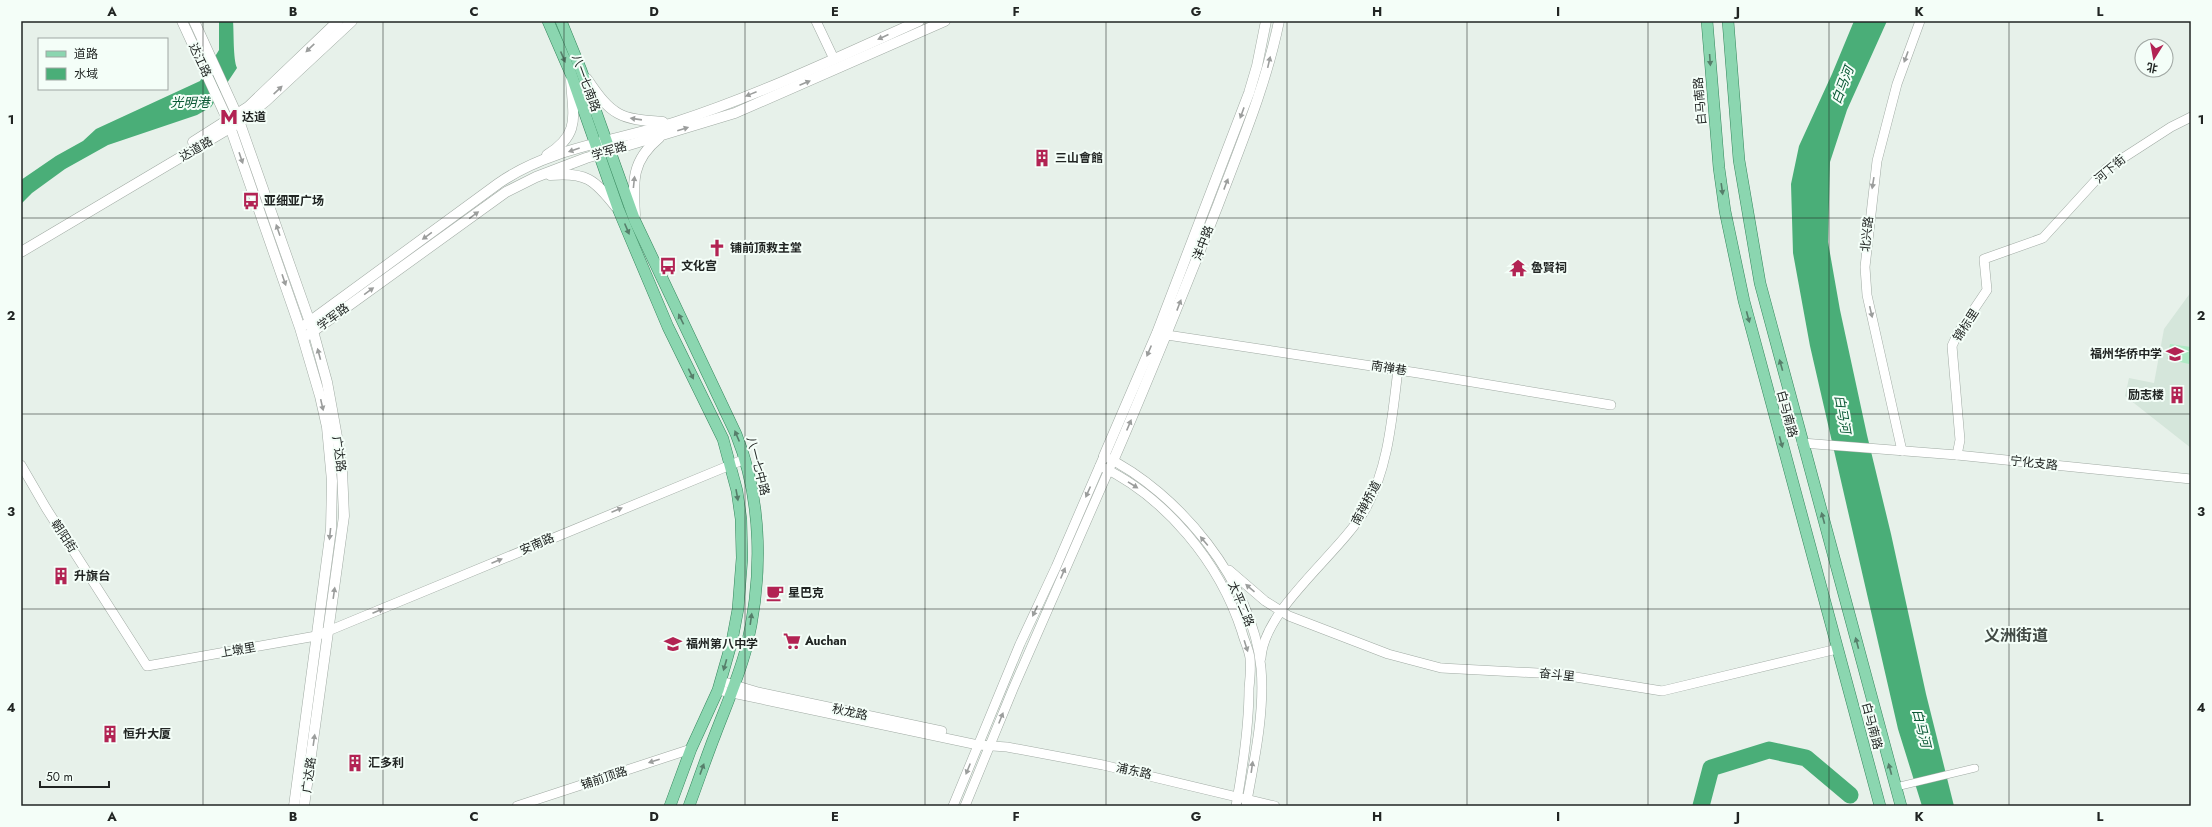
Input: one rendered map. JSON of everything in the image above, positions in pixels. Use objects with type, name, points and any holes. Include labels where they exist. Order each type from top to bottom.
[{"type":"main road","name":"达江路","points":[[182,21],[206,71],[229,125]]},
{"type":"main road","name":"达江路","points":[[194,21],[225,86],[238,118]]},
{"type":"main road","points":[[238,118],[338,21]]},
{"type":"main road","name":"达道路","points":[[21,252],[266,101],[352,21]]},
{"type":"main road","name":"八一七南路","points":[[548,21],[576,72],[607,145]]},
{"type":"main road","name":"八一七南路","points":[[561,21],[597,154]]},
{"type":"main road","name":"学军路","points":[[304,339],[506,192],[536,176],[597,154],[607,145],[759,91],[919,21]]},
{"type":"main road","name":"学军路","points":[[300,328],[500,183],[532,165],[594,143],[607,145],[662,136],[735,113],[945,21]]},
{"type":"main road","name":"洋中路","points":[[1106,463],[1249,93],[1258,61],[1266,21]]},
{"type":"main road","name":"洋中路","points":[[1106,463],[1167,335],[1258,98],[1279,21]]},
{"type":"main road","name":"白马南路","points":[[1707,21],[1719,168],[1735,260],[1771,407],[1880,806]]},
{"type":"main road","points":[[1728,21],[1738,152],[1750,235],[1770,325],[1901,806]]},
{"type":"main road","points":[[576,72],[604,104],[617,114],[646,121],[675,122]]},
{"type":"main road","points":[[532,165],[562,146],[570,135],[573,120],[576,72]]},
{"type":"main road","name":"广达路","points":[[238,118],[313,331],[327,382],[342,470],[344,497],[343,522],[304,806]]},
{"type":"main road","name":"达道路","points":[[21,244],[229,125]]},
{"type":"main road","name":"广达路","points":[[229,125],[304,339],[324,412],[332,474],[331,529],[294,806]]},
{"type":"main road","points":[[635,221],[634,186],[638,162],[648,148],[662,136]]},
{"type":"main road","name":"八一七中路","points":[[607,145],[635,221],[736,434],[745,459],[756,520],[756,576],[750,630],[733,690],[689,806]]},
{"type":"main road","points":[[597,154],[619,211],[668,327],[723,439],[731,464],[741,518],[742,565],[736,622],[719,686],[691,749],[670,806]]},
{"type":"main road","points":[[536,176],[570,173],[587,178],[604,192],[619,211]]},
{"type":"street","points":[[816,21],[834,59]]},
{"type":"street","name":"北兴路","points":[[1902,451],[1867,295],[1865,267],[1869,213],[1877,161],[1897,84],[1920,21]]},
{"type":"street","name":"河下街","points":[[2043,238],[2106,169],[2171,127],[2191,117]]},
{"type":"street","name":"锦标里","points":[[1957,455],[1960,440],[1952,346],[1958,333],[1983,300],[1987,290],[1984,259],[2043,238]]},
{"type":"street","name":"南禅巷","points":[[1167,335],[1398,370],[1611,405]]},
{"type":"street","name":"南禅桥道","points":[[1261,666],[1262,650],[1281,612],[1351,531],[1372,497],[1379,479],[1386,452],[1398,370]]},
{"type":"street","name":"宁化支路","points":[[1802,443],[1957,455],[2191,479]]},
{"type":"street","name":"安南路","points":[[329,631],[745,459]]},
{"type":"street","points":[[953,806],[1020,644],[1106,463]]},
{"type":"street","points":[[965,806],[1106,463]]},
{"type":"street","name":"太平二路","points":[[1106,463],[1138,475],[1160,493],[1200,536],[1220,562],[1243,602],[1261,666],[1261,705],[1247,803]]},
{"type":"street","name":"太平二路","points":[[1106,463],[1151,498],[1187,536],[1216,574],[1238,618],[1250,658],[1249,715],[1237,802]]},
{"type":"street","name":"朝阳街","points":[[21,465],[46,508],[147,666]]},
{"type":"street","name":"奋斗里","points":[[1220,562],[1281,612],[1355,642],[1430,665],[1455,669],[1517,671],[1562,675],[1658,691],[1837,649]]},
{"type":"street","name":"上墩里","points":[[147,666],[316,636],[329,631]]},
{"type":"street","name":"秋龙路","points":[[719,686],[979,743],[991,744]]},
{"type":"street","name":"浦东路","points":[[991,744],[1132,771],[1237,802],[1275,806]]},
{"type":"street","name":"铺前顶路","points":[[517,806],[691,749]]},
{"type":"street","points":[[1896,788],[1975,768]]},
{"type":"shaded area","name":"福州华侨中学","points":[[2191,292],[2191,448],[2125,396],[2129,378],[2154,383],[2164,329]]},
{"type":"shaded area","points":[[2170,344],[2191,347],[2189,364],[2167,359]]},
{"type":"water","name":"光明港","points":[[219,21],[233,21],[234,52],[237,68],[211,107],[197,115],[108,145],[65,169],[32,193],[21,204],[21,180],[56,156],[83,141],[96,129],[200,81],[219,50]]},
{"type":"water","name":"白马河","points":[[1854,21],[1887,21],[1847,110],[1830,162],[1828,242],[1840,310],[1867,435],[1891,534],[1926,694],[1954,806],[1922,806],[1898,729],[1810,346],[1793,253],[1791,184],[1799,146],[1832,74]]},
{"type":"waterway","points":[[1701,806],[1711,768],[1769,750],[1806,758],[1850,795]]},
{"type":"place","name":"达道","points":[[229,117]]},
{"type":"place","name":"三山會館","points":[[1042,158]]},
{"type":"place","name":"亚细亚广场","points":[[251,201]]},
{"type":"place","name":"铺前顶救主堂","points":[[717,248]]},
{"type":"place","name":"文化宫","points":[[668,266]]},
{"type":"place","name":"魯賢祠","points":[[1518,268]]},
{"type":"place","name":"福州华侨中学","points":[[2175,354]]},
{"type":"place","name":"励志楼","points":[[2177,395]]},
{"type":"place","name":"升旗台","points":[[61,576]]},
{"type":"place","name":"星巴克","points":[[775,593]]},
{"type":"place","name":"Auchan","points":[[792,641]]},
{"type":"place","name":"福州第八中学","points":[[673,644]]},
{"type":"place","name":"恒升大厦","points":[[110,734]]},
{"type":"place","name":"汇多利","points":[[355,763]]},
{"type":"district","name":"义洲街道","points":[[2016,635]]}]
